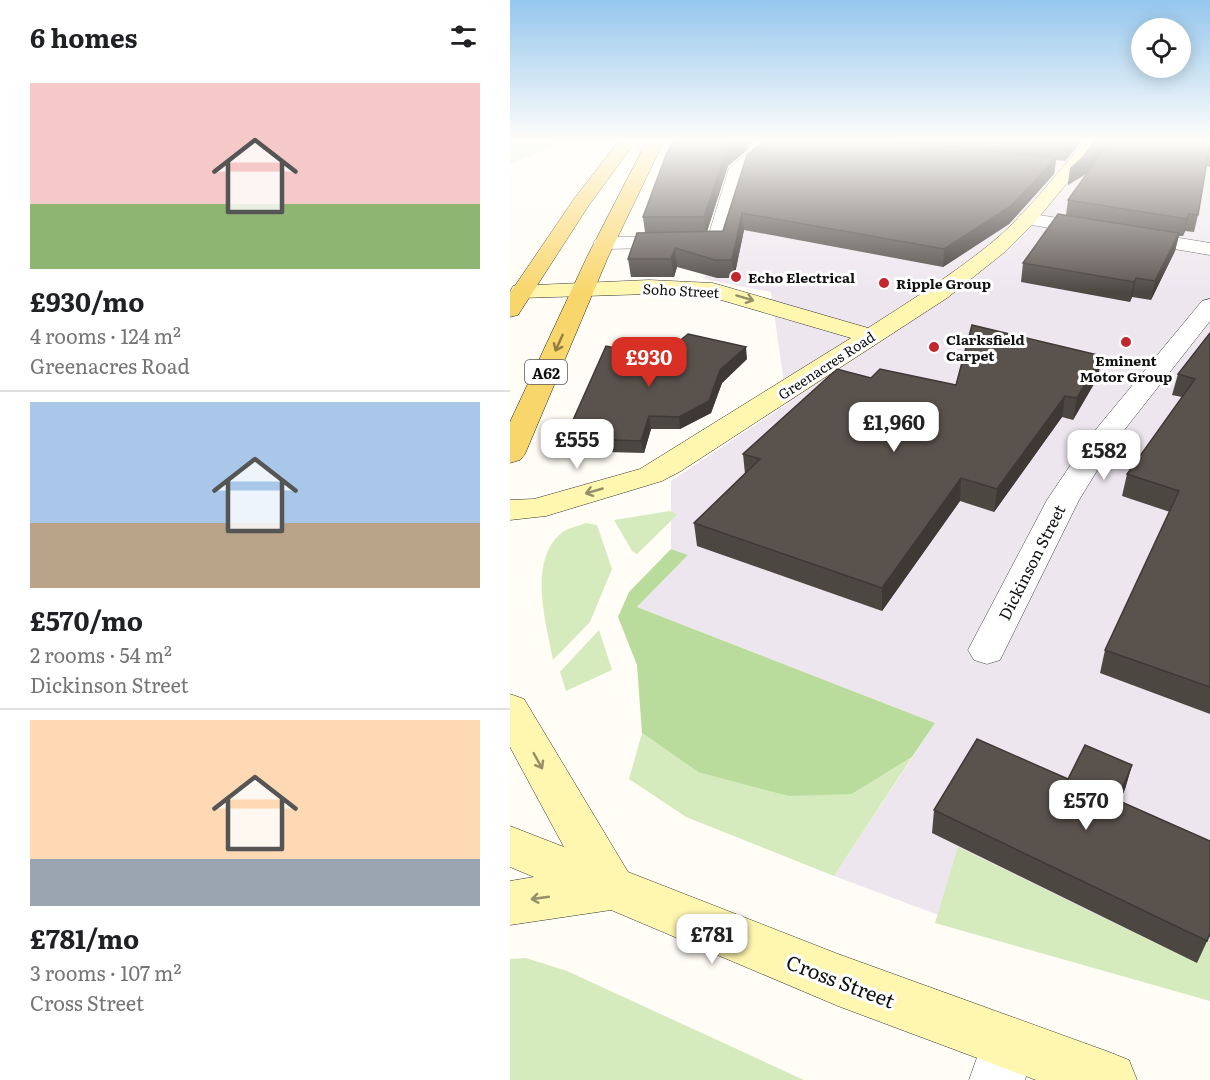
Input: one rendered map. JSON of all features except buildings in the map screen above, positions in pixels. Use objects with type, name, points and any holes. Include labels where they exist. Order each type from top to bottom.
[{"type":"main road","points":[[516,301],[590,191]]},
{"type":"main road","name":"A62","points":[[510,454],[603,243],[628,191]]},
{"type":"street","points":[[603,243],[716,243],[731,191]]},
{"type":"street","name":"Greenacres Road","points":[[510,510],[535,509],[651,475],[670,465],[939,293],[982,262],[1027,219],[1046,191]]},
{"type":"street","points":[[1027,219],[1210,249]]},
{"type":"street","name":"Soho Street","points":[[516,301],[582,290],[649,287],[713,290],[870,336]]},
{"type":"street","name":"Dickinson Street","points":[[987,650],[1063,500],[1102,440],[1207,315]]},
{"type":"street","points":[[510,710],[612,888],[510,903]]},
{"type":"street","name":"Cross Street","points":[[510,846],[838,980],[1002,1062],[1109,1080]]},
{"type":"shaded area","points":[[749,191],[1210,191],[1210,1001],[933,913],[834,876],[935,723],[637,607],[688,555],[671,549],[671,481],[787,404],[771,292],[704,279],[722,239]]},
{"type":"green space","points":[[670,511],[677,515],[637,554],[632,551],[614,520]]},
{"type":"green space","points":[[586,523],[597,525],[612,569],[590,622],[553,660],[542,594],[544,561],[550,546],[560,534]]},
{"type":"green space","points":[[671,549],[688,555],[637,607],[935,723],[912,757],[852,794],[789,796],[698,772],[642,733],[637,665],[618,617],[629,592]]},
{"type":"green space","points":[[599,630],[612,670],[566,691],[560,672]]},
{"type":"green space","points":[[642,733],[698,772],[852,794],[912,757],[834,876],[686,817],[629,779]]},
{"type":"green space","points":[[958,847],[1197,963],[1206,935],[1210,937],[1210,1001],[935,923]]},
{"type":"green space","points":[[526,958],[567,971],[804,1080],[510,1080],[510,959]]},
{"type":"place","name":"Echo Electrical","points":[[736,277]]},
{"type":"place","name":"Ripple Group","points":[[884,283]]},
{"type":"place","name":"Eminent Motor Group","points":[[1126,342]]},
{"type":"place","name":"Clarksfield Carpet","points":[[934,347]]}]
